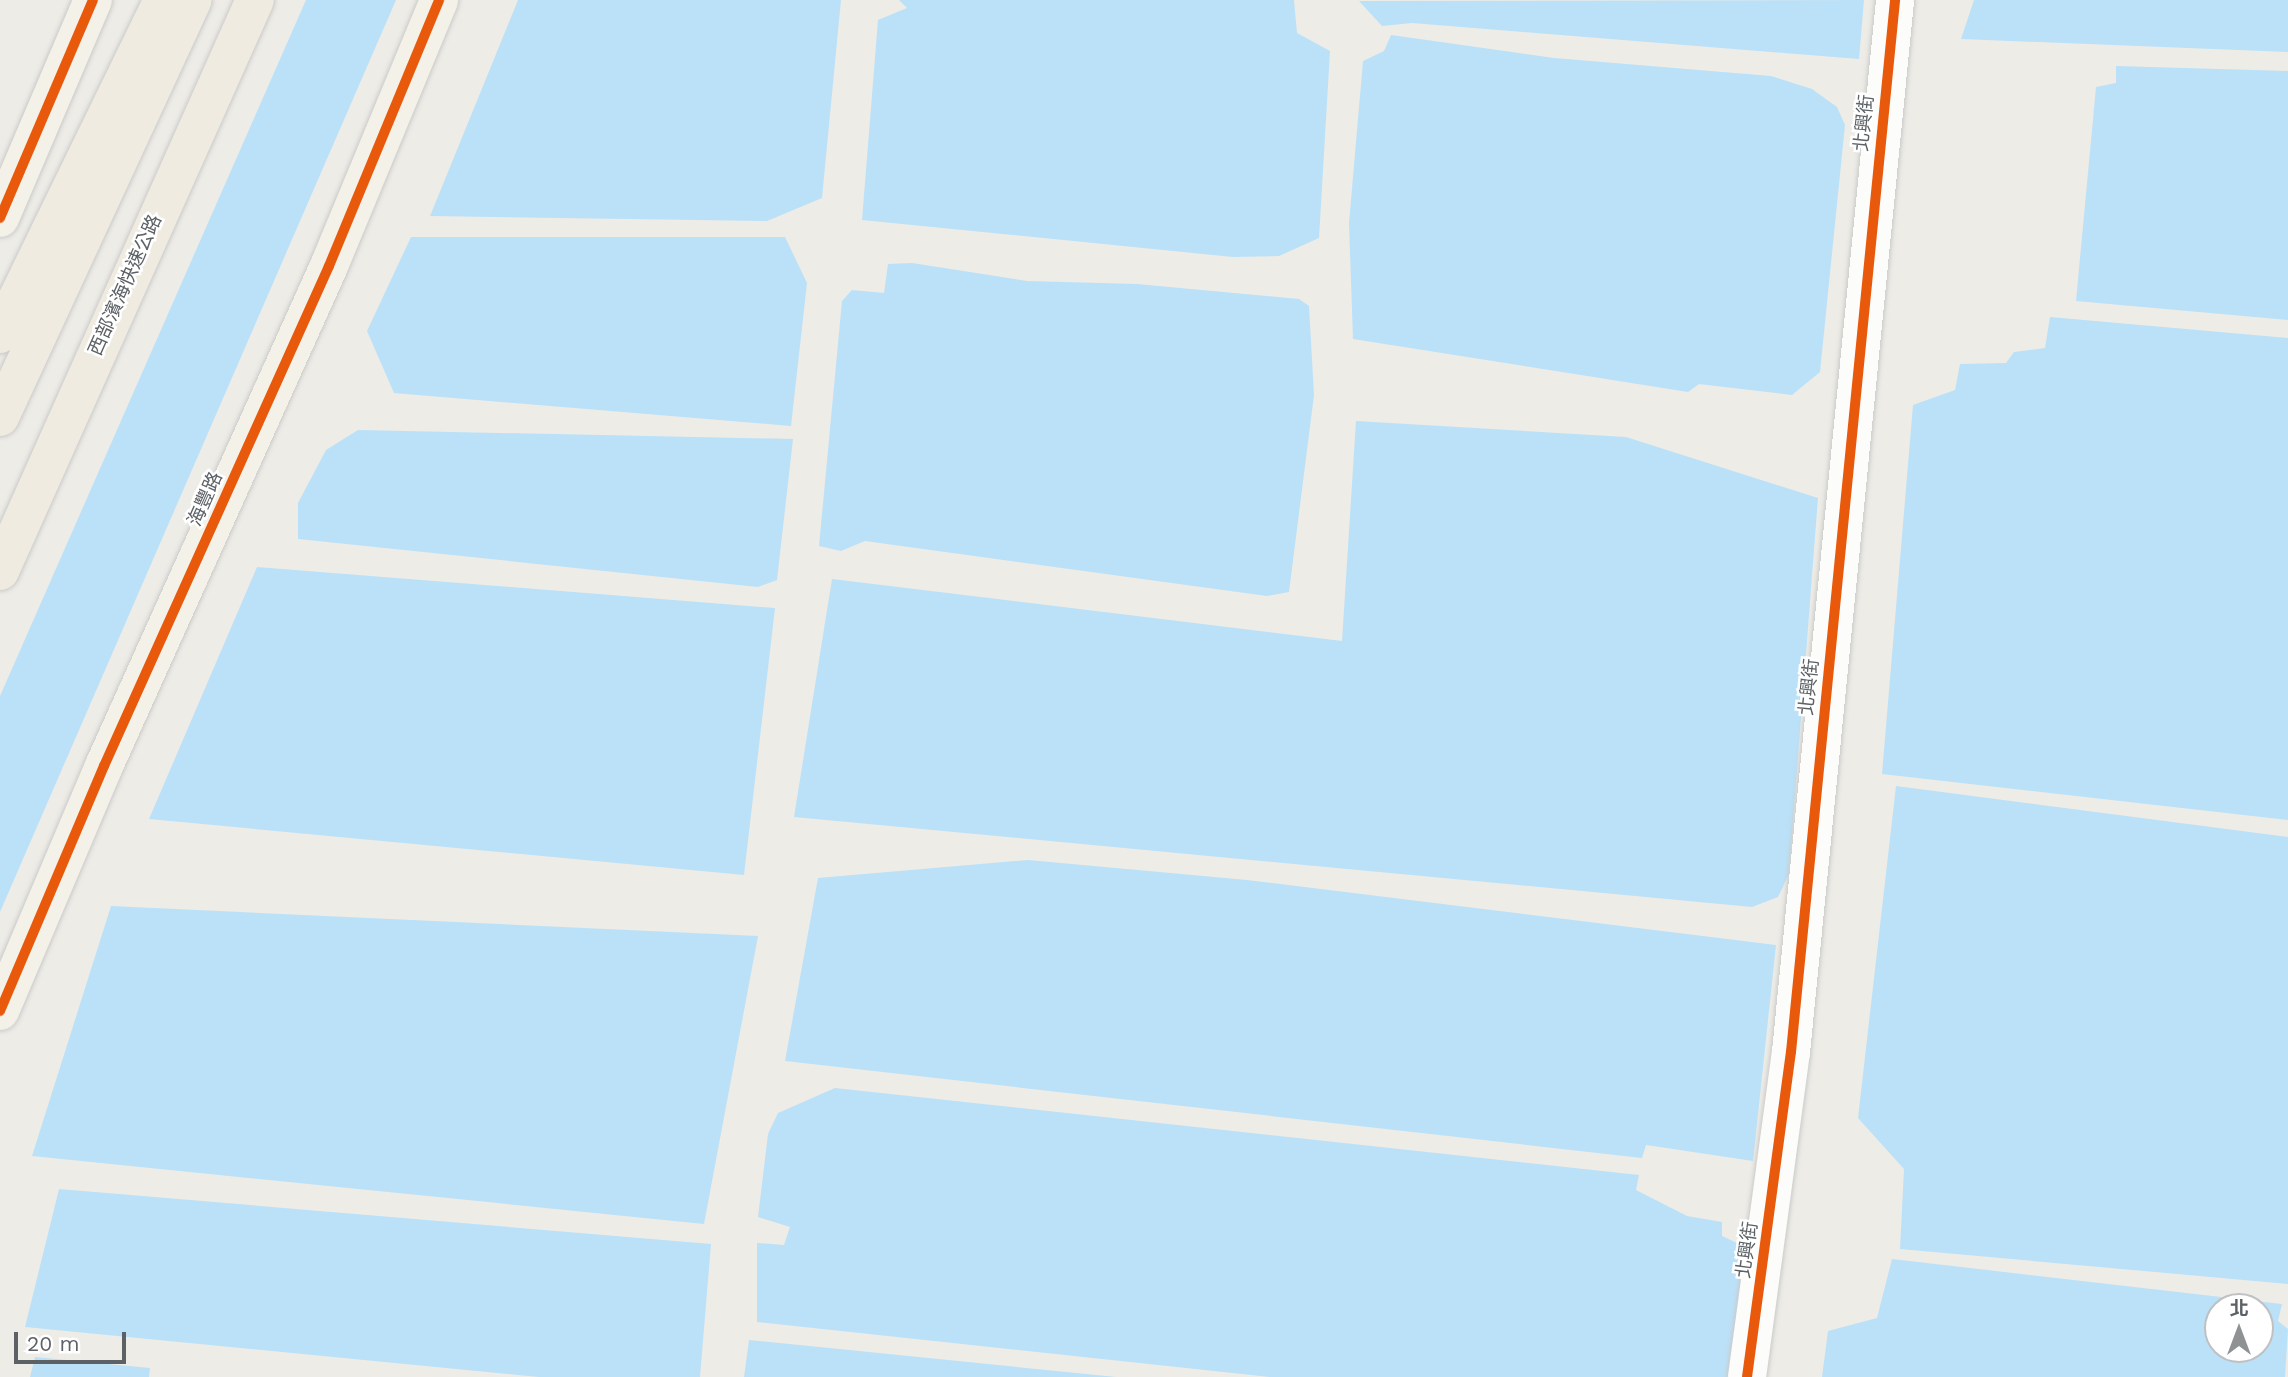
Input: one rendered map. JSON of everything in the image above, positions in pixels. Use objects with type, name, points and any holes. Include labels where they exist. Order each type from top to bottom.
[{"type":"highway","points":[[0,334],[163,0]]},
{"type":"highway","points":[[0,417],[193,0]]},
{"type":"highway","name":"西部濱海快速公路","points":[[0,571],[255,0]]},
{"type":"main road","points":[[0,218],[93,0]]},
{"type":"main road","name":"海豐路","points":[[0,1011],[104,766],[329,266],[439,0]]},
{"type":"street","name":"北興街","points":[[1747,1377],[1791,1052],[1895,0]]},
{"type":"water","points":[[306,0],[396,0],[0,912],[0,696]]},
{"type":"water","points":[[518,0],[841,0],[822,198],[767,221],[430,216]]},
{"type":"water","points":[[899,0],[1294,0],[1297,33],[1330,51],[1319,238],[1279,256],[1233,257],[862,220],[878,20],[907,8]]},
{"type":"water","points":[[1864,0],[1859,59],[1412,23],[1382,26],[1359,1]]},
{"type":"water","points":[[1974,0],[2288,0],[2288,52],[1961,39]]},
{"type":"water","points":[[1391,35],[1554,58],[1771,76],[1812,89],[1837,107],[1845,125],[1820,372],[1792,395],[1699,384],[1688,392],[1353,339],[1349,223],[1363,61],[1384,51]]},
{"type":"water","points":[[2116,66],[2288,71],[2288,320],[2076,301],[2096,87],[2116,83]]},
{"type":"water","points":[[411,237],[785,237],[807,283],[791,426],[394,393],[367,331]]},
{"type":"water","points":[[912,263],[1027,281],[1137,284],[1299,299],[1309,306],[1314,395],[1289,592],[1267,596],[865,541],[841,551],[819,546],[842,301],[852,290],[884,293],[888,264]]},
{"type":"water","points":[[2050,317],[2288,338],[2288,820],[1882,774],[1913,405],[1955,390],[1960,364],[2006,363],[2014,352],[2045,348]]},
{"type":"water","points":[[1356,421],[1626,437],[1818,498],[1789,874],[1778,897],[1752,907],[794,817],[832,579],[1342,641]]},
{"type":"water","points":[[358,430],[793,439],[777,580],[758,587],[298,539],[298,503],[326,450]]},
{"type":"water","points":[[257,567],[775,608],[744,875],[149,819]]},
{"type":"water","points":[[1896,786],[2288,837],[2288,1284],[1900,1249],[1904,1169],[1858,1118]]},
{"type":"water","points":[[1028,860],[1247,880],[1776,945],[1753,1161],[1646,1145],[1642,1158],[785,1061],[818,878]]},
{"type":"water","points":[[111,906],[758,936],[704,1224],[32,1156]]},
{"type":"water","points":[[835,1088],[1639,1175],[1636,1190],[1687,1216],[1722,1222],[1722,1236],[1750,1249],[1737,1377],[1270,1377],[757,1322],[757,1243],[784,1245],[790,1227],[758,1217],[768,1134],[778,1113]]},
{"type":"water","points":[[59,1189],[711,1244],[700,1377],[539,1377],[25,1327]]},
{"type":"water","points":[[1892,1259],[2204,1295],[2204,1363],[2274,1363],[2274,1303],[2282,1304],[2278,1321],[2288,1329],[2285,1377],[1822,1377],[1828,1331],[1877,1318]]},
{"type":"water","points":[[749,1340],[1116,1377],[744,1377]]},
{"type":"water","points":[[35,1357],[150,1368],[149,1377],[30,1377]]},
{"type":"cycle path","points":[[0,218],[93,0]]},
{"type":"cycle path","points":[[0,1011],[104,766],[329,266],[439,0]]},
{"type":"cycle path","points":[[1747,1377],[1791,1052],[1895,0]]}]
